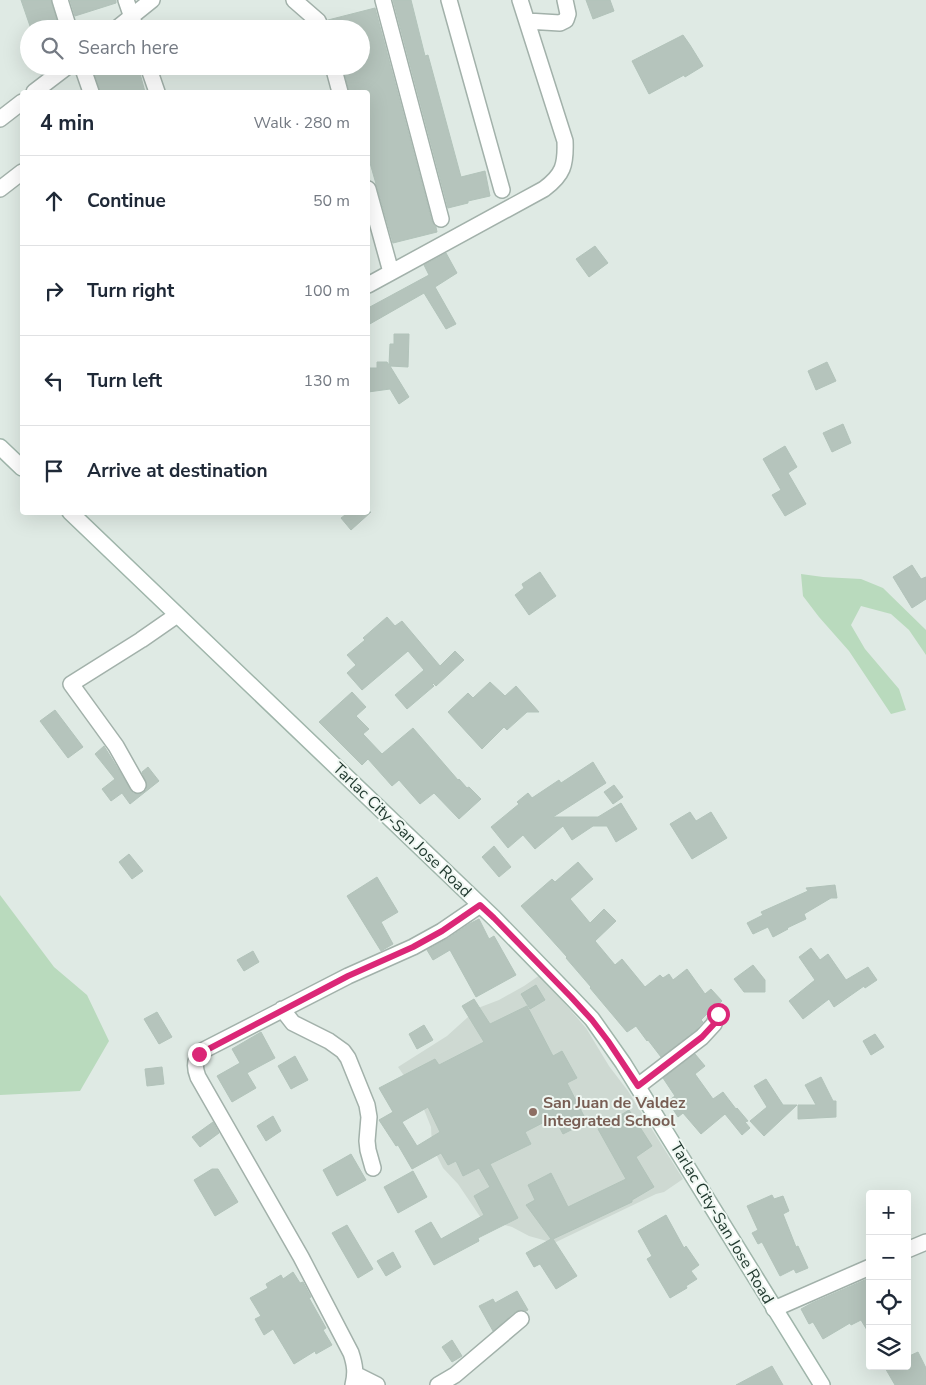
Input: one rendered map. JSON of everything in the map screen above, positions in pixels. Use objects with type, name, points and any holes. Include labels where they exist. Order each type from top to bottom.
[{"type":"street","points":[[60,0],[66,20]]},
{"type":"street","points":[[126,0],[133,20]]},
{"type":"street","points":[[136,20],[152,0]]},
{"type":"street","points":[[294,0],[317,20]]},
{"type":"street","points":[[383,0],[441,219]]},
{"type":"street","points":[[450,0],[502,190]]},
{"type":"street","points":[[370,284],[544,189],[554,182],[560,173],[566,160],[565,141],[520,0]]},
{"type":"street","points":[[527,21],[560,23],[566,20],[568,14],[565,0]]},
{"type":"street","points":[[37,90],[56,75]]},
{"type":"street","points":[[85,75],[90,90]]},
{"type":"street","points":[[151,75],[156,90]]},
{"type":"street","points":[[335,75],[339,90]]},
{"type":"street","points":[[0,119],[20,104]]},
{"type":"street","points":[[0,190],[20,174]]},
{"type":"street","points":[[370,196],[391,272]]},
{"type":"street","points":[[0,447],[20,466]]},
{"type":"street","name":"Tarlac City-San Jose Road","points":[[73,515],[494,918],[592,1020],[638,1086],[822,1385]]},
{"type":"street","points":[[138,786],[116,746],[71,684],[177,615]]},
{"type":"street","points":[[377,1385],[354,1380],[355,1366],[351,1353],[301,1257],[198,1077],[196,1061],[202,1051],[348,976],[413,947],[442,931],[480,905]]},
{"type":"street","points":[[282,1009],[293,1023],[329,1041],[343,1051],[348,1058],[367,1104],[369,1117],[367,1141],[373,1168]]},
{"type":"street","points":[[638,1086],[702,1037],[714,1024],[718,1014]]},
{"type":"street","points":[[911,1248],[926,1242]]},
{"type":"street","points":[[774,1309],[866,1269]]},
{"type":"street","points":[[438,1385],[455,1375],[521,1320]]},
{"type":"shaded area","name":"San Juan de Valdez Integrated School","points":[[540,975],[586,1028],[683,1179],[664,1192],[656,1194],[554,1243],[529,1236],[512,1227],[481,1218],[458,1184],[443,1168],[432,1146],[431,1127],[419,1097],[398,1067],[447,1036],[478,1008],[499,1000]]},
{"type":"green space","points":[[801,574],[861,579],[883,588],[926,630],[926,655],[909,630],[891,614],[861,606],[851,625],[865,649],[899,689],[906,710],[891,714],[849,651],[803,596]]},
{"type":"green space","points":[[0,895],[54,967],[87,995],[109,1041],[80,1091],[0,1095]]},
{"type":"building","points":[[21,0],[51,0],[57,20],[28,20]]},
{"type":"building","points":[[70,0],[116,0],[116,3],[75,16]]},
{"type":"building","points":[[393,0],[411,0],[425,56],[428,55],[461,177],[485,171],[490,196],[448,208]]},
{"type":"building","points":[[586,0],[610,0],[614,11],[593,19]]},
{"type":"building","points":[[375,8],[432,221],[437,232],[393,243],[370,163],[370,90],[349,90],[345,75],[370,75],[370,20],[328,20]]},
{"type":"building","points":[[683,35],[703,66],[649,94],[632,61]]},
{"type":"building","points":[[95,75],[140,75],[144,90],[99,90]]},
{"type":"building","points":[[595,246],[608,263],[589,277],[576,259]]},
{"type":"building","points":[[446,253],[457,273],[435,287],[456,324],[446,329],[424,293],[370,324],[370,307],[429,275],[424,265]]},
{"type":"building","points":[[394,334],[409,334],[408,367],[390,366],[409,397],[399,404],[390,389],[370,392],[370,368],[377,368],[377,362],[387,362],[389,365],[390,344],[394,344]]},
{"type":"building","points":[[827,362],[836,381],[816,390],[808,371]]},
{"type":"building","points":[[843,424],[851,443],[832,452],[823,433]]},
{"type":"building","points":[[785,446],[797,467],[788,473],[806,504],[785,516],[772,495],[781,490],[763,459]]},
{"type":"building","points":[[345,515],[368,515],[351,530],[341,518]]},
{"type":"building","points":[[912,565],[921,579],[926,577],[926,599],[912,608],[893,577]]},
{"type":"building","points":[[540,572],[556,596],[529,615],[515,595],[524,588],[522,584]]},
{"type":"building","points":[[387,617],[395,626],[402,621],[440,666],[455,651],[464,660],[436,686],[433,683],[434,686],[407,709],[395,695],[424,670],[408,651],[362,690],[347,673],[356,665],[347,655],[365,640],[363,638]]},
{"type":"building","points":[[490,682],[505,696],[516,686],[539,712],[527,712],[507,730],[504,727],[482,749],[448,712],[468,693],[473,698]]},
{"type":"building","points":[[352,692],[366,707],[356,716],[369,729],[363,734],[382,754],[413,728],[458,780],[467,788],[469,787],[481,799],[459,819],[434,793],[420,804],[399,780],[392,786],[368,759],[362,765],[319,722]]},
{"type":"building","points":[[55,710],[83,747],[68,758],[40,721]]},
{"type":"building","points":[[104,746],[133,793],[143,793],[146,790],[147,785],[142,772],[148,767],[159,781],[130,804],[122,793],[111,801],[102,789],[115,779],[95,754]]},
{"type":"building","points":[[593,762],[606,783],[553,817],[598,817],[621,803],[637,829],[616,842],[607,826],[593,826],[572,840],[563,826],[535,849],[523,835],[508,848],[491,827],[519,804],[517,802],[528,793],[532,798],[559,780],[561,783]]},
{"type":"building","points":[[614,785],[623,797],[613,804],[604,792]]},
{"type":"building","points":[[690,812],[696,821],[711,812],[727,838],[692,859],[670,824]]},
{"type":"building","points":[[494,846],[511,867],[499,877],[482,857]]},
{"type":"building","points":[[129,854],[143,871],[132,879],[119,862]]},
{"type":"building","points":[[578,862],[593,879],[570,899],[590,923],[604,909],[616,921],[595,941],[615,965],[622,959],[645,987],[660,975],[663,978],[669,974],[673,980],[687,969],[705,994],[711,989],[722,1001],[712,1007],[701,1020],[703,1022],[696,1030],[661,1057],[636,1026],[627,1032],[567,957],[521,906],[552,879],[555,882]]},
{"type":"building","points":[[377,877],[398,912],[381,922],[393,944],[381,951],[347,896]]},
{"type":"building","points":[[835,885],[837,898],[831,898],[804,914],[806,919],[773,937],[768,927],[753,934],[747,923],[763,915],[761,912],[808,891],[806,888]]},
{"type":"building","points":[[479,919],[489,939],[494,936],[516,975],[476,997],[450,950],[433,960],[427,950]]},
{"type":"building","points":[[811,948],[820,960],[828,954],[846,980],[868,967],[877,980],[865,988],[864,986],[834,1007],[829,999],[803,1019],[789,1001],[815,980],[799,957]]},
{"type":"building","points":[[253,951],[259,962],[244,971],[237,960]]},
{"type":"building","points":[[753,965],[765,980],[765,992],[744,992],[734,979]]},
{"type":"building","points":[[536,985],[545,1000],[530,1009],[521,994]]},
{"type":"building","points":[[474,999],[490,1024],[527,1006],[553,1056],[562,1051],[577,1078],[567,1083],[587,1122],[563,1134],[554,1117],[525,1132],[531,1144],[490,1164],[518,1218],[478,1238],[479,1241],[434,1265],[415,1231],[431,1222],[441,1239],[484,1215],[474,1196],[490,1187],[479,1168],[463,1176],[456,1161],[448,1165],[441,1153],[412,1169],[398,1145],[396,1146],[379,1120],[393,1112],[379,1088],[435,1059],[439,1065],[484,1042],[462,1006]],"holes":[[[428,1107],[440,1132],[417,1146],[402,1122]]]},
{"type":"building","points":[[157,1012],[172,1037],[159,1044],[144,1019]]},
{"type":"building","points":[[424,1025],[433,1040],[417,1049],[409,1034]]},
{"type":"building","points":[[261,1032],[275,1058],[247,1073],[256,1088],[232,1102],[217,1076],[240,1063],[232,1049]]},
{"type":"building","points":[[875,1034],[884,1047],[871,1055],[863,1041]]},
{"type":"building","points":[[695,1054],[705,1066],[695,1074],[713,1099],[723,1092],[748,1121],[745,1122],[750,1128],[742,1135],[725,1114],[701,1134],[683,1113],[678,1117],[668,1101],[675,1096],[663,1078]]},
{"type":"building","points":[[295,1056],[308,1080],[291,1089],[278,1066]]},
{"type":"building","points":[[162,1067],[164,1084],[147,1086],[145,1069]]},
{"type":"building","points":[[821,1077],[833,1101],[836,1101],[836,1117],[798,1119],[798,1105],[816,1105],[805,1085]]},
{"type":"building","points":[[766,1079],[783,1105],[797,1105],[764,1136],[750,1121],[767,1107],[754,1086]]},
{"type":"building","points":[[629,1110],[652,1146],[636,1157],[654,1187],[632,1200],[632,1202],[553,1239],[577,1276],[556,1289],[540,1264],[534,1267],[526,1253],[551,1239],[526,1205],[535,1200],[528,1185],[551,1173],[568,1207],[626,1179],[598,1129]]},
{"type":"building","points":[[273,1116],[281,1131],[266,1141],[257,1126]]},
{"type":"building","points":[[213,1122],[219,1133],[200,1147],[192,1137]]},
{"type":"building","points":[[351,1154],[366,1180],[337,1196],[323,1170]]},
{"type":"building","points":[[212,1169],[218,1169],[238,1202],[215,1216],[194,1180]]},
{"type":"building","points":[[413,1171],[427,1197],[398,1213],[384,1187]]},
{"type":"building","points":[[772,1195],[774,1199],[783,1196],[789,1211],[783,1214],[796,1247],[798,1246],[808,1268],[796,1273],[794,1269],[780,1276],[762,1242],[758,1244],[752,1233],[758,1230],[747,1206]]},
{"type":"building","points":[[666,1215],[684,1248],[686,1246],[699,1265],[691,1271],[697,1279],[686,1286],[687,1288],[670,1298],[647,1259],[652,1256],[638,1231]]},
{"type":"building","points":[[347,1225],[373,1269],[358,1278],[332,1233]]},
{"type":"building","points":[[393,1252],[401,1267],[386,1276],[377,1261]]},
{"type":"building","points":[[293,1272],[300,1283],[303,1282],[311,1297],[309,1298],[326,1328],[323,1330],[332,1345],[316,1354],[315,1351],[294,1364],[273,1329],[264,1335],[255,1319],[261,1316],[250,1298],[268,1288],[266,1284],[281,1275],[283,1279]]},
{"type":"building","points":[[866,1279],[866,1328],[861,1320],[851,1325],[850,1323],[823,1339],[813,1322],[809,1324],[801,1309]]},
{"type":"building","points":[[517,1291],[528,1310],[515,1312],[493,1331],[479,1306],[493,1299],[495,1303]]},
{"type":"building","points":[[452,1340],[462,1356],[452,1362],[442,1347]]},
{"type":"building","points":[[918,1352],[926,1368],[926,1385],[895,1385],[886,1370],[911,1370],[911,1355]]},
{"type":"building","points":[[772,1366],[783,1385],[736,1385]]},
{"type":"place","name":"San Juan de Valdez Integrated School","points":[[533,1112]]},
{"type":"route","points":[[199,1054],[348,976],[413,947],[442,931],[480,905],[592,1020],[638,1086],[702,1037],[714,1024],[718,1014]]}]
